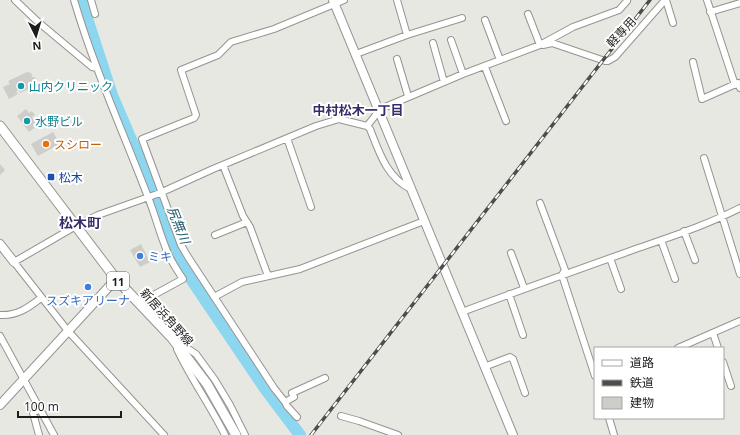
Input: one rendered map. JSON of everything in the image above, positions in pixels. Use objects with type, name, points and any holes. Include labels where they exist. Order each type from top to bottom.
[{"type":"main road","name":"新居浜角野線","points":[[0,126],[116,279],[172,338],[207,384],[236,435]]},
{"type":"street","points":[[15,0],[37,22],[92,67],[96,68]]},
{"type":"street","points":[[74,0],[96,68],[149,197],[170,258],[183,279],[139,303]]},
{"type":"street","points":[[91,0],[95,14]]},
{"type":"street","points":[[297,417],[274,388],[181,245],[142,139],[194,118],[196,115],[181,70],[218,55],[231,42],[274,28],[333,2],[344,0]]},
{"type":"street","points":[[398,0],[408,35]]},
{"type":"street","points":[[666,0],[673,23]]},
{"type":"street","name":"軽専用","points":[[540,45],[552,44],[608,61],[615,57],[666,0]]},
{"type":"street","points":[[692,62],[702,99],[738,87],[710,12],[707,0]]},
{"type":"street","points":[[367,126],[378,110],[408,96],[540,45],[573,27],[619,10],[627,1]]},
{"type":"street","points":[[333,2],[356,54],[513,435]]},
{"type":"street","points":[[710,12],[740,3]]},
{"type":"street","points":[[528,14],[540,45]]},
{"type":"street","points":[[356,54],[408,35],[462,18]]},
{"type":"street","points":[[485,20],[500,60]]},
{"type":"street","points":[[452,40],[463,74]]},
{"type":"street","points":[[433,43],[444,82]]},
{"type":"street","points":[[397,59],[408,96]]},
{"type":"street","points":[[485,67],[506,121]]},
{"type":"street","points":[[14,262],[98,215],[149,197],[316,126],[338,119],[367,126]]},
{"type":"street","points":[[367,126],[385,165],[394,178],[403,186],[411,190]]},
{"type":"street","points":[[287,138],[311,207]]},
{"type":"street","points":[[704,158],[740,274]]},
{"type":"street","points":[[223,165],[243,216],[250,227],[268,276]]},
{"type":"street","points":[[540,203],[566,270],[562,275]]},
{"type":"street","points":[[462,312],[524,288],[723,217],[740,208]]},
{"type":"street","points":[[214,297],[242,282],[300,269],[424,221]]},
{"type":"street","points":[[215,235],[247,222]]},
{"type":"street","points":[[684,231],[695,260]]},
{"type":"street","points":[[661,240],[675,279]]},
{"type":"street","points":[[0,244],[68,331],[164,435]]},
{"type":"street","points":[[511,253],[524,288]]},
{"type":"street","points":[[610,258],[621,289]]},
{"type":"street","points":[[562,275],[594,373]]},
{"type":"street","points":[[0,405],[116,279]]},
{"type":"street","points":[[509,294],[523,335]]},
{"type":"street","points":[[0,315],[16,314],[28,308],[41,298]]},
{"type":"street","points":[[680,347],[740,321]]},
{"type":"street","points":[[713,333],[718,347]]},
{"type":"street","points":[[0,336],[54,435]]},
{"type":"street","points":[[172,338],[187,369],[225,435]]},
{"type":"street","points":[[172,338],[196,354],[215,380],[245,435]]},
{"type":"street","points":[[484,367],[510,357],[525,393]]},
{"type":"street","points":[[724,365],[731,386]]},
{"type":"street","points":[[285,402],[294,397],[292,393],[325,378]]},
{"type":"street","points":[[39,435],[33,413],[40,409]]},
{"type":"street","points":[[341,416],[360,421],[398,435]]},
{"type":"street","points":[[609,419],[614,435]]},
{"type":"building","name":"山内クリニック","points":[[27,72],[31,73],[33,78],[35,77],[38,85],[20,93],[19,90],[16,91],[18,94],[9,99],[3,87],[10,84],[8,81]]},
{"type":"building","name":"水野ビル","points":[[26,109],[29,113],[32,111],[35,115],[32,117],[38,125],[29,132],[17,116]]},
{"type":"building","name":"スシロー","points":[[53,132],[60,144],[38,156],[31,144]]},
{"type":"building","points":[[0,164],[5,170],[0,175]]},
{"type":"building","name":"ミキ","points":[[141,244],[150,262],[140,267],[130,250]]},
{"type":"waterway","name":"尻無川","points":[[81,0],[112,95],[147,177],[176,254],[191,279],[266,390],[300,435]]},
{"type":"railway","points":[[311,435],[650,0]]},
{"type":"place","name":"山内クリニック","points":[[21,86]]},
{"type":"place","name":"水野ビル","points":[[27,121]]},
{"type":"place","name":"スシロー","points":[[46,144]]},
{"type":"place","name":"松木","points":[[51,177]]},
{"type":"place","name":"ミキ","points":[[140,256]]},
{"type":"place","name":"スズキアリーナ","points":[[88,287]]},
{"type":"district","name":"中村松木一丁目","points":[[358,110]]},
{"type":"district","name":"松木町","points":[[80,222]]}]
